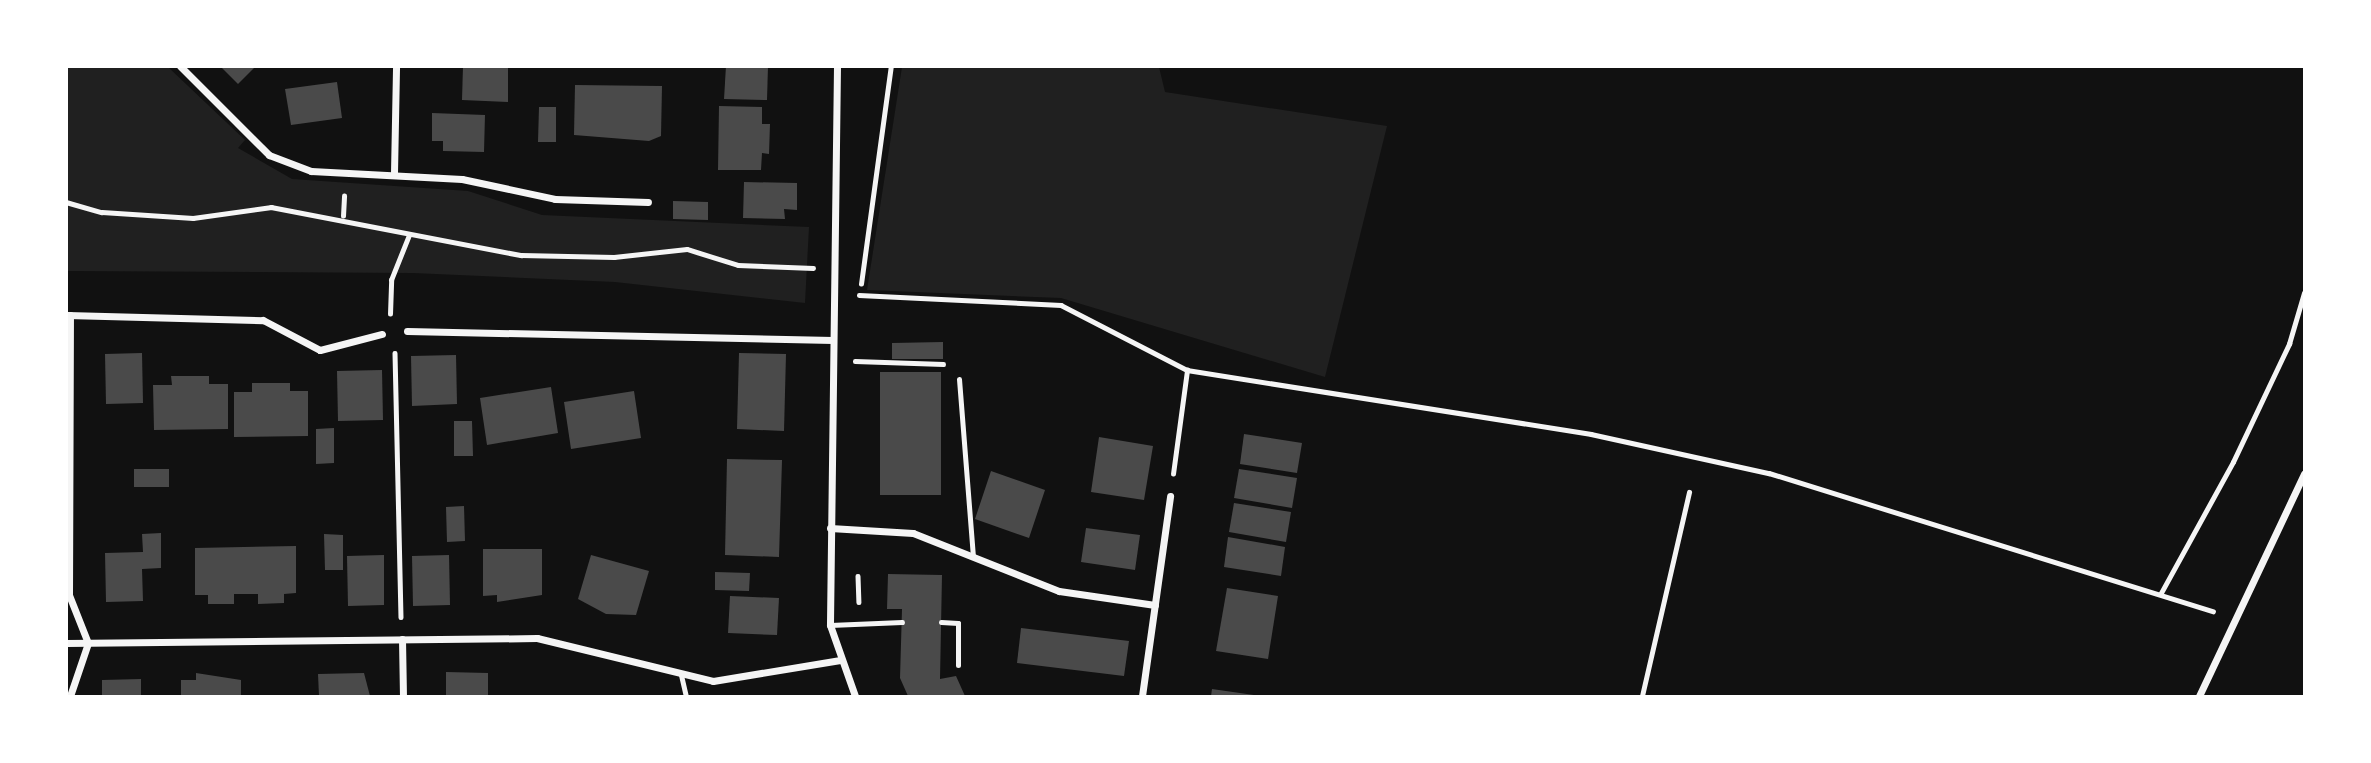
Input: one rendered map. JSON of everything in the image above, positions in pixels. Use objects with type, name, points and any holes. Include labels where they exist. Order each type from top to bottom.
[{"type":"street","points":[[180,66],[269,155],[311,171],[394,173],[462,179],[555,199],[648,202]]},
{"type":"street","points":[[394,173],[396,66]]},
{"type":"street","points":[[837,66],[830,625],[840,660],[855,696]]},
{"type":"street","points":[[70,696],[88,643],[69,595],[68,315],[263,320],[320,350],[382,334]]},
{"type":"street","points":[[407,331],[833,340]]},
{"type":"street","points":[[2199,696],[2305,474]]},
{"type":"street","points":[[1142,696],[1170,496]]},
{"type":"street","points":[[831,528],[913,533],[1059,591],[1155,606]]},
{"type":"street","points":[[66,643],[537,638],[681,675],[735,680],[840,660]]},
{"type":"street","points":[[402,639],[403,696]]},
{"type":"lane","points":[[959,379],[973,556]]},
{"type":"lane","points":[[830,625],[902,622]]},
{"type":"lane","points":[[941,622],[958,623],[958,665]]},
{"type":"lane","points":[[681,675],[686,696]]},
{"type":"path","points":[[859,309],[891,66]]},
{"type":"path","points":[[66,202],[102,212],[193,218],[271,207],[521,255],[614,257],[687,249],[738,265],[863,269]]},
{"type":"path","points":[[393,323],[391,280],[409,234]]},
{"type":"path","points":[[2161,593],[2250,427],[2289,344],[2305,293]]},
{"type":"path","points":[[859,295],[1061,305],[1187,370],[1591,434],[1756,471],[2161,593],[2234,620]]},
{"type":"path","points":[[395,346],[402,639]]},
{"type":"path","points":[[858,348],[858,375]]},
{"type":"path","points":[[833,361],[942,362],[959,379]]},
{"type":"path","points":[[1170,496],[1187,370]]},
{"type":"path","points":[[1642,696],[1689,492]]},
{"type":"path","points":[[856,528],[859,622]]},
{"type":"shaded area","points":[[66,67],[168,67],[245,140],[238,148],[292,179],[468,191],[542,215],[809,227],[805,303],[615,282],[413,273],[67,271]]},
{"type":"shaded area","points":[[902,67],[1159,67],[1165,92],[1387,126],[1325,377],[1061,298],[867,290]]},
{"type":"building","points":[[220,66],[256,66],[238,84]]},
{"type":"building","points":[[463,66],[508,66],[508,102],[462,100]]},
{"type":"building","points":[[726,66],[768,66],[767,100],[724,99]]},
{"type":"building","points":[[337,82],[342,118],[291,125],[285,89]]},
{"type":"building","points":[[575,85],[662,86],[661,136],[649,141],[574,135]]},
{"type":"building","points":[[719,106],[762,107],[762,124],[770,124],[769,154],[762,153],[761,170],[718,170]]},
{"type":"building","points":[[539,107],[556,107],[556,142],[538,142]]},
{"type":"building","points":[[432,113],[485,115],[484,152],[443,151],[443,141],[432,141]]},
{"type":"building","points":[[744,182],[797,183],[797,210],[784,209],[785,219],[743,218]]},
{"type":"building","points":[[673,201],[708,202],[708,220],[673,219]]},
{"type":"building","points":[[943,342],[943,359],[892,359],[892,343]]},
{"type":"building","points":[[142,353],[143,403],[106,404],[105,354]]},
{"type":"building","points":[[739,353],[786,354],[784,431],[737,429]]},
{"type":"building","points":[[456,355],[457,404],[412,406],[411,356]]},
{"type":"building","points":[[382,370],[383,420],[338,421],[337,371]]},
{"type":"building","points":[[880,372],[941,372],[941,495],[880,495]]},
{"type":"building","points":[[171,376],[209,376],[209,384],[228,384],[228,429],[154,430],[153,385],[172,385]]},
{"type":"building","points":[[252,383],[290,383],[290,391],[308,391],[308,436],[234,437],[234,392],[252,392]]},
{"type":"building","points":[[551,387],[558,433],[487,445],[480,398]]},
{"type":"building","points":[[634,391],[641,438],[571,449],[564,402]]},
{"type":"building","points":[[454,421],[472,421],[473,456],[454,456]]},
{"type":"building","points":[[334,428],[334,463],[316,464],[316,429]]},
{"type":"building","points":[[1244,434],[1302,443],[1297,473],[1240,464]]},
{"type":"building","points":[[1099,437],[1153,446],[1144,500],[1091,492]]},
{"type":"building","points":[[727,459],[782,460],[779,557],[725,555]]},
{"type":"building","points":[[134,469],[169,469],[169,487],[134,487]]},
{"type":"building","points":[[1239,469],[1297,478],[1292,508],[1234,498]]},
{"type":"building","points":[[991,471],[1045,490],[1029,538],[975,519]]},
{"type":"building","points":[[1234,503],[1291,512],[1286,542],[1229,532]]},
{"type":"building","points":[[464,506],[465,541],[447,542],[446,507]]},
{"type":"building","points":[[1086,528],[1140,535],[1135,570],[1081,562]]},
{"type":"building","points":[[161,533],[161,568],[142,569],[143,601],[106,602],[105,553],[143,552],[142,534]]},
{"type":"building","points":[[324,534],[343,535],[343,570],[325,570]]},
{"type":"building","points":[[1228,537],[1285,547],[1281,576],[1224,567]]},
{"type":"building","points":[[296,546],[296,593],[284,594],[284,603],[258,604],[258,594],[234,594],[234,604],[208,604],[208,595],[195,595],[195,548]]},
{"type":"building","points":[[483,549],[542,549],[542,595],[497,602],[497,595],[483,596]]},
{"type":"building","points":[[384,555],[384,605],[348,606],[347,556]]},
{"type":"building","points":[[449,555],[450,605],[413,606],[412,556]]},
{"type":"building","points":[[591,555],[649,571],[636,615],[606,614],[578,599]]},
{"type":"building","points":[[715,572],[750,573],[749,591],[715,590]]},
{"type":"building","points":[[888,574],[942,575],[940,679],[956,676],[965,696],[908,696],[900,678],[902,609],[887,609]]},
{"type":"building","points":[[1227,588],[1278,596],[1268,659],[1216,651]]},
{"type":"building","points":[[730,596],[779,598],[777,635],[728,633]]},
{"type":"building","points":[[1021,628],[1129,641],[1124,676],[1017,663]]},
{"type":"building","points":[[446,672],[488,673],[488,696],[446,696]]},
{"type":"building","points":[[196,673],[241,680],[241,696],[181,696],[181,680],[196,680]]},
{"type":"building","points":[[364,673],[370,696],[319,696],[318,674]]},
{"type":"building","points":[[141,679],[141,696],[102,696],[102,680]]},
{"type":"building","points":[[1212,689],[1254,695],[1254,696],[1211,696]]}]
